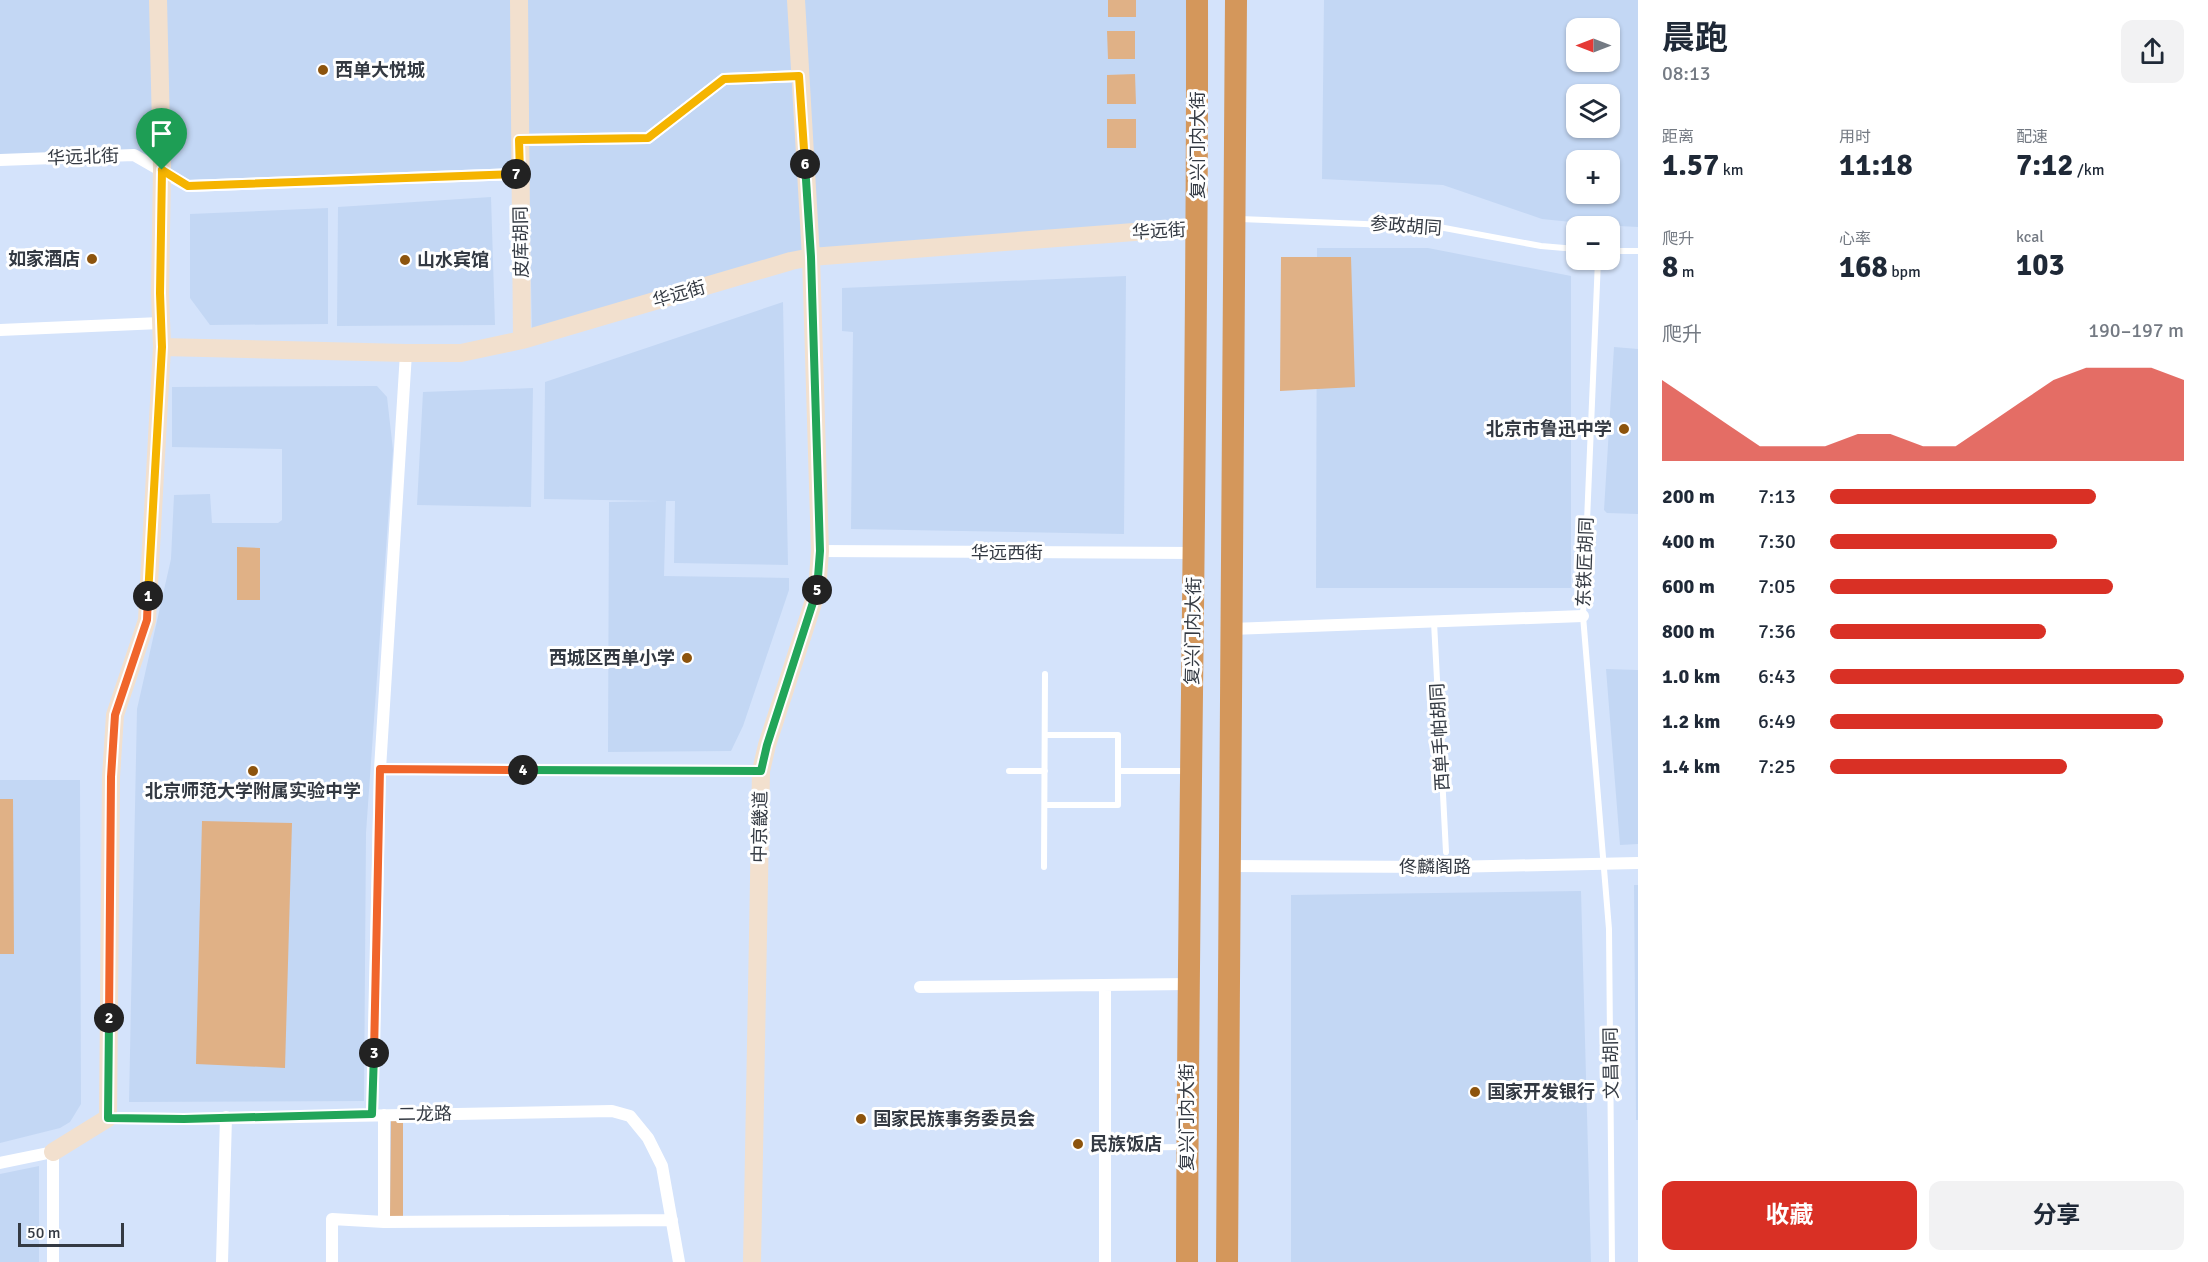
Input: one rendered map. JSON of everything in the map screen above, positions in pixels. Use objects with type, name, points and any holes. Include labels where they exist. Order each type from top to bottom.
[{"type":"highway","name":"复兴门内大街","points":[[1187,1262],[1188,984],[1198,229],[1197,0]]},
{"type":"highway","name":"复兴门内大街","points":[[1227,1262],[1236,0]]},
{"type":"street","points":[[0,1163],[53,1152],[108,1118],[111,777],[115,715],[147,620],[162,347],[160,323],[162,170],[158,0]]},
{"type":"street","name":"皮库胡同","points":[[519,0],[522,340]]},
{"type":"street","name":"中京畿道","points":[[752,1262],[761,771],[767,745],[817,591],[820,551],[811,257],[796,0]]},
{"type":"street","points":[[519,140],[648,138],[724,79],[799,76]]},
{"type":"street","name":"华远北街","points":[[0,160],[134,155],[188,186],[520,174]]},
{"type":"street","name":"华远街","points":[[162,347],[461,353],[522,340],[811,257],[1198,229]]},
{"type":"street","points":[[0,330],[160,323]]},
{"type":"street","points":[[384,1222],[378,1114],[380,769],[406,353]]},
{"type":"street","name":"华远西街","points":[[820,551],[1194,553]]},
{"type":"street","points":[[1231,629],[1583,616]]},
{"type":"street","points":[[380,769],[761,771]]},
{"type":"street","name":"佟麟阁路","points":[[1231,866],[1448,867],[1638,863]]},
{"type":"street","points":[[920,987],[1188,984]]},
{"type":"street","points":[[1105,986],[1105,1262]]},
{"type":"street","name":"二龙路","points":[[108,1118],[184,1119],[612,1111],[630,1116],[648,1138],[662,1166],[679,1262]]},
{"type":"street","points":[[222,1262],[226,1117]]},
{"type":"street","points":[[53,1152],[53,1262]]},
{"type":"street","points":[[332,1262],[332,1219],[384,1222],[672,1220]]},
{"type":"lane","name":"参政胡同","points":[[1234,219],[1439,227],[1541,246],[1566,248]]},
{"type":"lane","points":[[1620,251],[1638,251]]},
{"type":"lane","name":"东铁匠胡同","points":[[1598,270],[1583,616],[1605,864]]},
{"type":"lane","name":"西单手帕胡同","points":[[1434,622],[1446,852]]},
{"type":"lane","points":[[1044,867],[1046,674]]},
{"type":"lane","points":[[1044,805],[1118,805],[1118,735],[1045,735]]},
{"type":"lane","points":[[1009,771],[1045,771]]},
{"type":"lane","points":[[1118,771],[1191,771]]},
{"type":"lane","name":"文昌胡同","points":[[1605,864],[1610,929],[1612,1262]]},
{"type":"lane","points":[[1104,1148],[1187,1148]]},
{"type":"shaded area","points":[[0,0],[1200,0],[1198,229],[830,255],[532,337],[529,173],[180,181],[134,155],[0,160]]},
{"type":"shaded area","points":[[1108,0],[1136,0],[1136,17],[1108,17]]},
{"type":"shaded area","points":[[1324,0],[1638,0],[1638,227],[1620,226],[1620,216],[1566,216],[1566,221],[1542,219],[1443,185],[1322,179]]},
{"type":"shaded area","points":[[1107,31],[1135,31],[1135,59],[1108,59]]},
{"type":"shaded area","points":[[1135,74],[1136,104],[1107,104],[1107,75]]},
{"type":"shaded area","points":[[1107,119],[1136,119],[1136,148],[1107,148]]},
{"type":"shaded area","points":[[491,197],[495,325],[337,326],[338,207]]},
{"type":"shaded area","points":[[328,208],[328,324],[210,325],[190,298],[190,214]]},
{"type":"shaded area","points":[[1317,248],[1428,248],[1571,276],[1571,588],[1316,588]]},
{"type":"shaded area","points":[[1281,257],[1351,257],[1355,387],[1280,391]]},
{"type":"shaded area","points":[[1126,276],[1124,534],[851,529],[853,332],[842,331],[842,288]]},
{"type":"shaded area","points":[[783,302],[788,565],[674,563],[675,501],[666,501],[664,576],[789,578],[789,590],[743,726],[731,751],[608,752],[609,502],[660,501],[544,499],[545,382]]},
{"type":"shaded area","name":"北京市鲁迅中学","points":[[1614,347],[1638,349],[1638,514],[1607,513],[1604,510]]},
{"type":"shaded area","name":"北京师范大学附属实验中学","points":[[377,386],[387,397],[393,450],[366,833],[364,1101],[129,1102],[137,709],[171,559],[174,495],[210,494],[212,523],[278,523],[282,520],[282,449],[172,447],[172,387]]},
{"type":"shaded area","points":[[533,388],[531,507],[417,505],[423,392]]},
{"type":"shaded area","points":[[237,547],[260,548],[260,600],[237,600]]},
{"type":"shaded area","points":[[1606,669],[1638,670],[1638,844],[1620,845]]},
{"type":"shaded area","points":[[0,780],[80,780],[81,1104],[70,1122],[60,1128],[0,1143]]},
{"type":"shaded area","points":[[0,799],[13,799],[14,954],[0,954]]},
{"type":"shaded area","points":[[202,821],[292,823],[285,1068],[196,1064]]},
{"type":"shaded area","points":[[1634,885],[1638,885],[1638,1120],[1636,1120]]},
{"type":"shaded area","points":[[1581,891],[1591,1262],[1291,1262],[1291,895]]},
{"type":"shaded area","points":[[391,1119],[403,1120],[403,1217],[390,1217]]},
{"type":"shaded area","points":[[39,1166],[39,1262],[0,1262],[0,1174]]},
{"type":"place","name":"西单大悦城","points":[[323,70]]},
{"type":"place","name":"如家酒店","points":[[92,259]]},
{"type":"place","name":"山水宾馆","points":[[405,260]]},
{"type":"place","name":"北京市鲁迅中学","points":[[1624,429]]},
{"type":"place","name":"西城区西单小学","points":[[687,658]]},
{"type":"place","name":"北京师范大学附属实验中学","points":[[253,771]]},
{"type":"place","name":"国家开发银行","points":[[1475,1092]]},
{"type":"place","name":"国家民族事务委员会","points":[[861,1119]]},
{"type":"place","name":"民族饭店","points":[[1078,1144]]},
{"type":"route","points":[[799,76],[811,257],[820,551],[817,591],[767,745],[761,771],[380,769],[372,1114],[184,1119],[108,1118],[111,777],[115,715],[147,620],[162,347],[160,293],[162,170],[188,186],[520,174],[519,140],[648,138],[724,79],[799,76]]}]
